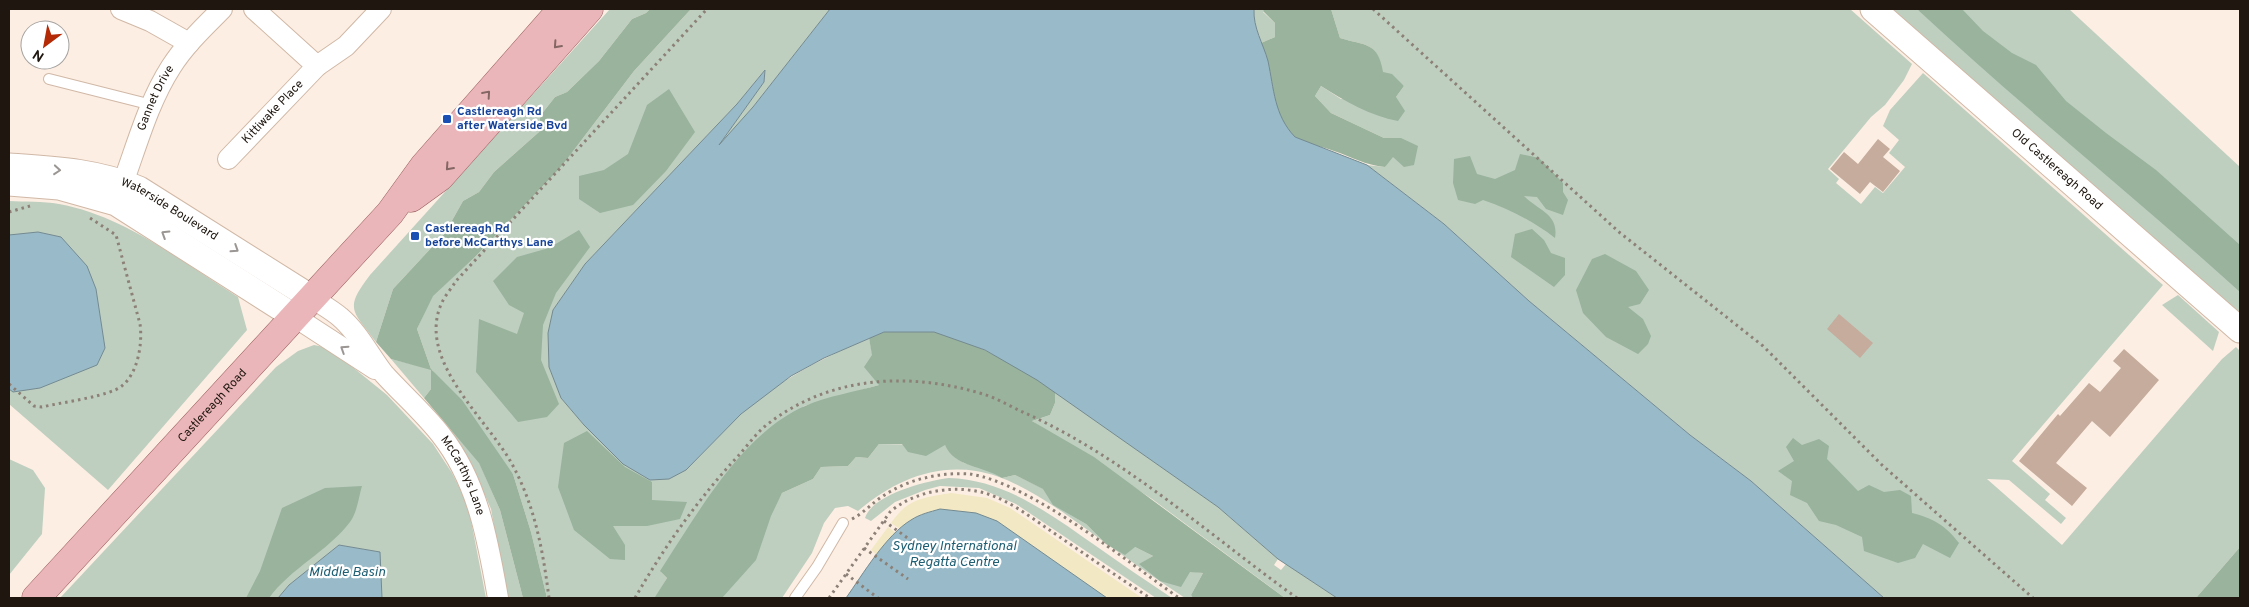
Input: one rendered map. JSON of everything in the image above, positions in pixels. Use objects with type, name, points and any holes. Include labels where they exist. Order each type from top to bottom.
[{"type":"main road","name":"Castlereagh Road","points":[[36,598],[390,213],[424,166],[562,9]]},
{"type":"main road","name":"Castlereagh Road","points":[[390,213],[440,177],[589,9]]},
{"type":"street","points":[[121,9],[150,21],[189,43]]},
{"type":"street","name":"Gannet Drive","points":[[120,193],[152,105],[171,67],[189,43],[222,9]]},
{"type":"street","points":[[254,9],[317,66]]},
{"type":"street","name":"Kittiwake Place","points":[[228,159],[317,66],[346,46],[381,9]]},
{"type":"street","name":"Old Castlereagh Road","points":[[1873,9],[2240,330]]},
{"type":"street","name":"Waterside Boulevard","points":[[9,166],[70,171],[120,193],[303,308]]},
{"type":"street","name":"Waterside Boulevard","points":[[9,183],[120,193]]},
{"type":"street","name":"McCarthys Lane","points":[[303,308],[385,375],[418,408],[442,437],[461,467],[476,498],[484,526],[498,598]]},
{"type":"lane","points":[[49,79],[152,105]]},
{"type":"lane","points":[[795,598],[817,567],[843,523]]},
{"type":"path","points":[[549,598],[543,550],[530,502],[511,462],[454,382],[439,352],[436,328],[440,307],[456,281],[707,9]]},
{"type":"path","points":[[1373,9],[1619,232],[1763,346],[1882,465],[2033,598]]},
{"type":"path","points":[[9,212],[31,206]]},
{"type":"path","points":[[9,384],[34,406],[42,406],[117,390],[139,359],[140,324],[116,235],[87,217]]},
{"type":"path","points":[[635,598],[656,562],[717,478],[764,428],[808,398],[867,381],[919,381],[984,394],[1056,427],[1115,463],[1297,598]]},
{"type":"path","points":[[843,523],[862,514],[884,495],[909,482],[940,475],[969,474],[982,477],[1018,492],[1054,512],[1179,598]]},
{"type":"path","points":[[829,598],[884,521],[898,505],[926,493],[956,489],[987,494],[1023,512],[1150,598]]},
{"type":"path","points":[[884,521],[927,552]]},
{"type":"path","points":[[864,548],[908,579]]},
{"type":"path","points":[[846,574],[878,598]]},
{"type":"green space","points":[[610,9],[650,9],[646,13],[632,19],[599,61],[567,92],[555,97],[540,116],[539,132],[494,172],[479,192],[463,201],[445,233],[393,289],[376,342],[361,323],[354,309],[354,303],[362,286]]},
{"type":"green space","points":[[650,9],[691,9],[634,71],[561,167],[474,258],[433,296],[417,329],[431,369],[462,400],[513,474],[531,532],[547,598],[523,598],[500,510],[479,463],[424,398],[431,389],[431,370],[391,359],[376,342],[393,289],[445,233],[463,201],[479,192],[494,172],[539,132],[540,116],[555,97],[567,92],[599,61],[632,19],[646,13]]},
{"type":"green space","points":[[691,9],[830,9],[753,107],[714,152],[764,82],[765,70],[737,104],[585,264],[553,310],[561,398],[584,425],[623,464],[686,470],[733,422],[770,391],[801,371],[869,338],[879,385],[804,406],[661,572],[667,578],[655,598],[547,598],[531,532],[513,474],[432,370],[431,389],[424,398],[391,359],[431,369],[417,329],[432,296],[474,258],[561,167],[634,71]]},
{"type":"green space","points":[[1254,9],[1265,9],[1263,12],[1275,23],[1275,37],[1261,43],[1253,20]]},
{"type":"green space","points":[[1265,9],[1331,9],[1340,38],[1369,46],[1374,50],[1381,62],[1383,72],[1392,74],[1404,86],[1396,97],[1405,111],[1398,121],[1378,116],[1358,107],[1321,86],[1315,96],[1331,113],[1384,138],[1401,138],[1418,146],[1414,165],[1404,167],[1393,157],[1385,167],[1371,164],[1306,142],[1297,138],[1289,131],[1277,109],[1261,43],[1275,37],[1275,23],[1263,11]]},
{"type":"green space","points":[[1331,9],[1850,9],[1912,64],[1904,80],[1885,105],[1871,117],[1828,169],[1839,179],[1836,183],[1861,204],[1875,187],[1883,193],[1905,167],[1889,153],[1899,140],[1883,126],[1890,110],[1923,73],[2163,285],[2012,461],[2050,494],[2045,500],[2066,518],[2061,524],[2009,480],[1987,479],[2062,545],[2222,359],[2236,347],[2240,351],[2240,547],[2196,598],[1884,598],[1751,481],[1690,435],[1529,301],[1444,224],[1367,165],[1385,167],[1401,138],[1384,138],[1331,113],[1315,96],[1321,86],[1341,99],[1396,97],[1404,86],[1382,72],[1377,55],[1369,46],[1340,38]]},
{"type":"green space","points":[[1888,9],[2069,9],[2240,167],[2240,316]]},
{"type":"green space","points":[[1917,9],[1962,9],[1983,31],[2012,53],[2036,65],[2066,101],[2156,170],[2240,245],[2240,292],[1997,81]]},
{"type":"green space","points":[[669,89],[695,132],[666,171],[633,205],[600,213],[579,199],[579,176],[604,170],[628,154],[647,105]]},
{"type":"green space","points":[[1520,154],[1539,158],[1563,183],[1563,192],[1568,200],[1563,215],[1546,209],[1537,197],[1524,196],[1551,218],[1554,223],[1555,238],[1511,211],[1483,200],[1475,204],[1458,200],[1453,183],[1454,159],[1470,156],[1477,174],[1495,179],[1515,170]]},
{"type":"green space","points":[[9,201],[59,204],[107,219],[130,229],[174,255],[238,297],[247,330],[108,490],[9,404]]},
{"type":"green space","points":[[1532,229],[1544,240],[1551,253],[1565,258],[1565,275],[1554,287],[1511,257],[1515,234]]},
{"type":"green space","points":[[579,230],[590,247],[556,293],[543,325],[541,360],[559,404],[547,417],[518,422],[476,372],[479,319],[517,334],[524,313],[509,305],[493,281],[517,257],[549,248]]},
{"type":"green space","points":[[1605,254],[1636,271],[1649,290],[1640,304],[1628,307],[1643,319],[1651,336],[1648,344],[1638,354],[1606,337],[1583,313],[1576,290],[1592,259]]},
{"type":"green space","points":[[2178,295],[2219,332],[2213,351],[2162,305]]},
{"type":"green space","points":[[884,332],[934,332],[965,341],[997,356],[1042,383],[1055,392],[1055,403],[1050,415],[1032,421],[1094,457],[1285,598],[1193,598],[1191,595],[1203,573],[1190,572],[1181,587],[1160,581],[1139,564],[1153,556],[1135,547],[1125,555],[1106,544],[1086,524],[1053,505],[1043,489],[1015,475],[1002,478],[962,462],[949,452],[945,445],[926,456],[908,452],[902,444],[879,444],[868,458],[856,457],[848,466],[821,467],[813,479],[782,493],[771,516],[756,560],[722,598],[644,598],[655,597],[667,578],[660,571],[689,526],[722,478],[761,435],[782,419],[805,406],[879,385],[864,367],[872,355],[869,338]]},
{"type":"green space","points":[[314,345],[329,348],[387,395],[433,444],[452,473],[468,505],[486,598],[382,598],[379,552],[339,545],[289,585],[278,598],[60,598],[276,367],[298,351]]},
{"type":"green space","points":[[1055,392],[1218,507],[1278,559],[1274,565],[1281,570],[1286,564],[1337,598],[1285,598],[1152,499],[1032,421],[1050,415],[1055,403]]},
{"type":"green space","points":[[444,421],[479,462],[500,510],[523,598],[507,598],[491,509],[472,465]]},
{"type":"green space","points":[[587,431],[625,467],[652,482],[652,500],[687,502],[680,519],[647,526],[613,526],[625,545],[625,560],[610,559],[574,530],[558,487],[564,443]]},
{"type":"green space","points":[[1793,438],[1802,445],[1819,439],[1829,446],[1827,459],[1858,491],[1869,485],[1884,492],[1900,490],[1911,496],[1912,513],[1926,517],[1939,524],[1959,543],[1950,558],[1923,544],[1915,558],[1898,563],[1864,551],[1862,537],[1836,525],[1819,521],[1807,503],[1790,495],[1792,481],[1778,471],[1794,461],[1786,447]]},
{"type":"green space","points":[[879,444],[945,445],[964,463],[991,470],[1002,478],[1015,475],[1044,489],[1054,505],[1086,524],[1103,541],[1045,500],[1011,482],[976,471],[943,470],[928,473],[898,484],[858,511],[848,506],[835,508],[824,523],[812,553],[782,598],[722,598],[782,493],[813,479],[821,467],[848,466],[856,457],[868,458]]},
{"type":"green space","points":[[9,459],[33,470],[45,488],[42,534],[9,575]]},
{"type":"green space","points":[[949,478],[970,480],[990,485],[1027,501],[1062,522],[1172,598],[1156,598],[1016,504],[979,488],[940,486],[895,502],[871,521],[865,518],[878,502],[901,490]]},
{"type":"green space","points":[[362,486],[354,514],[341,533],[278,587],[269,598],[246,598],[260,571],[282,508],[325,488]]},
{"type":"green space","points":[[1107,544],[1135,547],[1153,556],[1140,564],[1203,573],[1191,595],[1193,598],[1185,598]]},
{"type":"green space","points":[[2240,547],[2240,598],[2196,598]]},
{"type":"sand","points":[[951,493],[987,498],[1010,508],[1142,598],[1107,598],[997,521],[910,520],[900,529],[891,523],[904,508],[917,500]]},
{"type":"sand","points":[[888,527],[896,533],[877,555],[871,550]]},
{"type":"water","points":[[830,9],[1254,9],[1255,23],[1268,61],[1279,111],[1288,129],[1295,137],[1367,165],[1444,224],[1529,301],[1690,435],[1751,481],[1884,598],[1337,598],[1278,559],[1218,507],[1037,380],[985,350],[934,332],[884,332],[824,358],[791,376],[741,414],[686,470],[669,479],[650,480],[623,464],[584,425],[561,398],[549,367],[548,333],[553,310],[585,264],[737,104],[765,70],[764,82],[719,145],[753,107]]},
{"type":"water","points":[[38,232],[61,237],[87,266],[96,289],[105,348],[97,365],[40,388],[13,392],[9,389],[9,235]]},
{"type":"water","name":"Sydney International Regatta Centre","points":[[940,509],[976,513],[997,521],[1107,598],[846,598],[893,535],[914,518]]},
{"type":"water","name":"Middle Basin","points":[[339,545],[380,552],[382,598],[278,598],[289,585]]},
{"type":"building","points":[[1878,139],[1890,149],[1883,157],[1900,171],[1883,192],[1870,182],[1860,194],[1830,169],[1844,152],[1858,164]]},
{"type":"building","points":[[1839,314],[1873,343],[1860,358],[1827,329]]},
{"type":"building","points":[[2124,349],[2159,380],[2110,437],[2092,421],[2056,463],[2087,488],[2072,506],[2019,461],[2058,414],[2060,416],[2089,383],[2100,392],[2121,368],[2113,361]]},
{"type":"place","name":"Castlereagh Rd after Waterside Bvd","points":[[447,119]]},
{"type":"place","name":"Castlereagh Rd before McCarthys Lane","points":[[415,236]]}]
